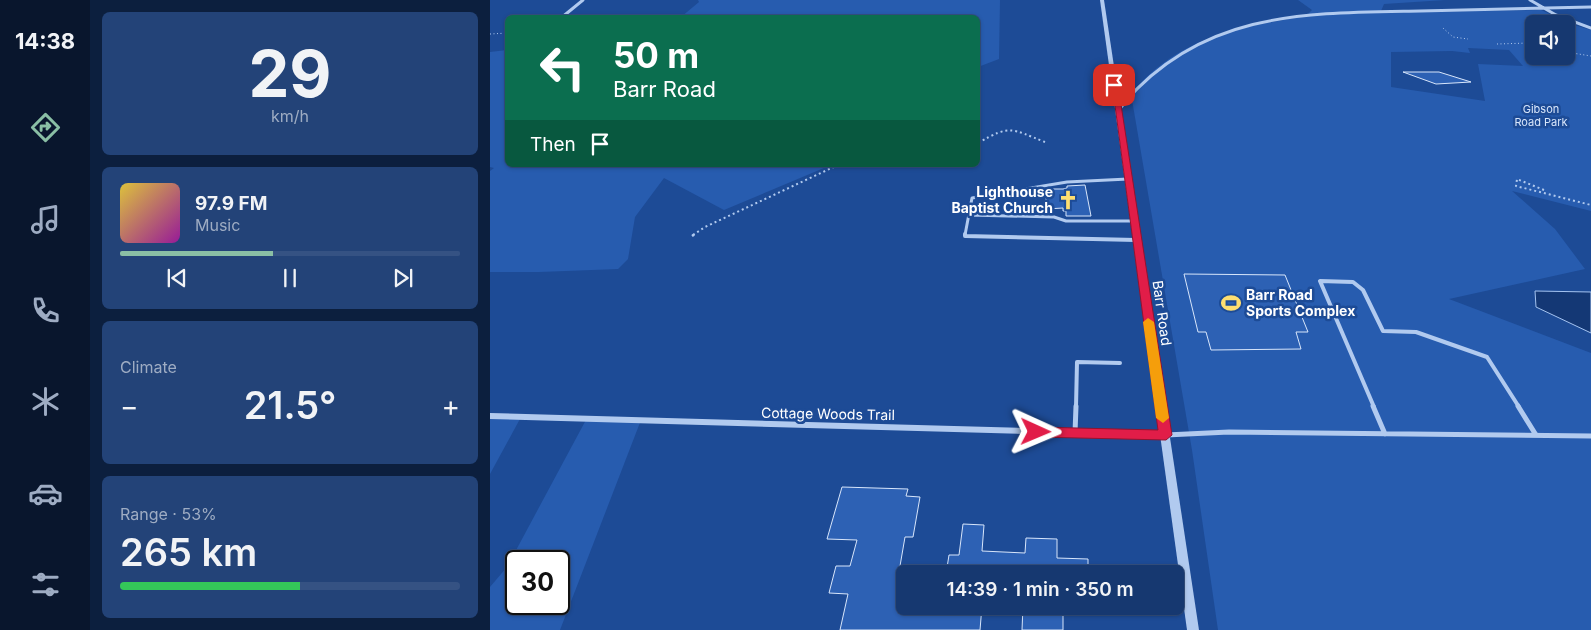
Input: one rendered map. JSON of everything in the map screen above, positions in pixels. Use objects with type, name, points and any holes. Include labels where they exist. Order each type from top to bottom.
[{"type":"street","points":[[564,15],[582,0]]},
{"type":"street","name":"Barr Road","points":[[1102,0],[1193,630]]},
{"type":"street","points":[[1530,0],[1591,28]]},
{"type":"street","points":[[1118,110],[1139,84],[1167,61],[1204,40],[1252,24],[1335,13],[1591,7]]},
{"type":"street","name":"Cottage Woods Trail","points":[[490,416],[1166,435]]},
{"type":"lane","points":[[1128,179],[1067,182],[972,198],[965,236],[1136,240]]},
{"type":"lane","points":[[969,215],[1054,217],[1066,221],[1134,221]]},
{"type":"lane","points":[[1385,434],[1320,281],[1353,282],[1363,290],[1383,331],[1416,332],[1487,357],[1536,435]]},
{"type":"lane","points":[[1074,433],[1078,362],[1120,363]]},
{"type":"lane","points":[[1166,435],[1229,432],[1591,436]]},
{"type":"path","points":[[1443,28],[1446,28],[1453,37],[1468,39]]},
{"type":"path","points":[[490,34],[505,33]]},
{"type":"path","points":[[1496,44],[1525,43]]},
{"type":"path","points":[[1575,53],[1591,56]]},
{"type":"path","points":[[980,142],[1001,130],[1012,130],[1045,142]]},
{"type":"path","points":[[692,236],[705,227],[834,167]]},
{"type":"path","points":[[1544,190],[1517,179],[1516,186],[1591,204]]},
{"type":"green space","points":[[698,0],[1000,0],[999,59],[980,66],[980,15],[683,15],[699,2]]},
{"type":"green space","name":"Gibson Road Park","points":[[1298,0],[1445,0],[1384,4],[1381,11],[1346,13],[1541,10],[1552,15],[1525,15],[1525,65],[1575,65],[1575,25],[1591,30],[1591,211],[1512,191],[1555,229],[1585,269],[1449,299],[1591,353],[1591,630],[1218,630],[1192,450],[1131,94],[1149,75],[1169,59],[1189,47],[1233,31],[1306,16],[1312,10]],"holes":[[[1468,48],[1509,50],[1523,66],[1478,64],[1485,101],[1391,87],[1391,52],[1452,51],[1470,53]]]},
{"type":"green space","points":[[505,50],[505,167],[826,167],[724,210],[664,178],[635,217],[628,259],[618,269],[490,272],[490,171],[494,168],[490,167],[490,52]]},
{"type":"green space","points":[[490,416],[521,417],[490,474]]},
{"type":"green space","points":[[587,418],[641,420],[570,604],[570,550],[516,550]]},
{"type":"green space","points":[[505,569],[505,615],[566,615],[560,630],[490,630],[490,587]]},
{"type":"shaded area","points":[[1535,291],[1591,292],[1591,333],[1536,307]]},
{"type":"building","points":[[1403,72],[1439,72],[1471,82],[1436,84]]},
{"type":"building","name":"Lighthouse Baptist Church","points":[[1085,185],[1091,216],[1066,216],[1066,211],[1063,211],[1063,208],[1046,209],[1046,189],[1063,189],[1067,188],[1067,186]]},
{"type":"building","points":[[1184,274],[1285,275],[1308,332],[1296,332],[1301,349],[1211,350],[1206,332],[1198,332]]},
{"type":"building","points":[[842,487],[908,489],[906,496],[920,497],[913,537],[905,537],[900,565],[896,565],[896,615],[981,615],[980,630],[840,630],[848,594],[829,593],[836,566],[850,566],[857,540],[827,539]]},
{"type":"building","points":[[963,524],[984,525],[982,551],[1025,553],[1026,538],[1057,539],[1057,558],[1088,559],[1088,565],[947,565],[949,555],[959,555]]},
{"type":"building","points":[[1023,615],[1063,615],[1063,630],[1022,630]]},
{"type":"slow traffic","points":[[1148,322],[1163,418]]},
{"type":"place","name":"Lighthouse Baptist Church","points":[[1068,200]]},
{"type":"place","name":"Barr Road Sports Complex","points":[[1231,303]]},
{"type":"route","points":[[1036,432],[1166,435],[1114,85]]}]
